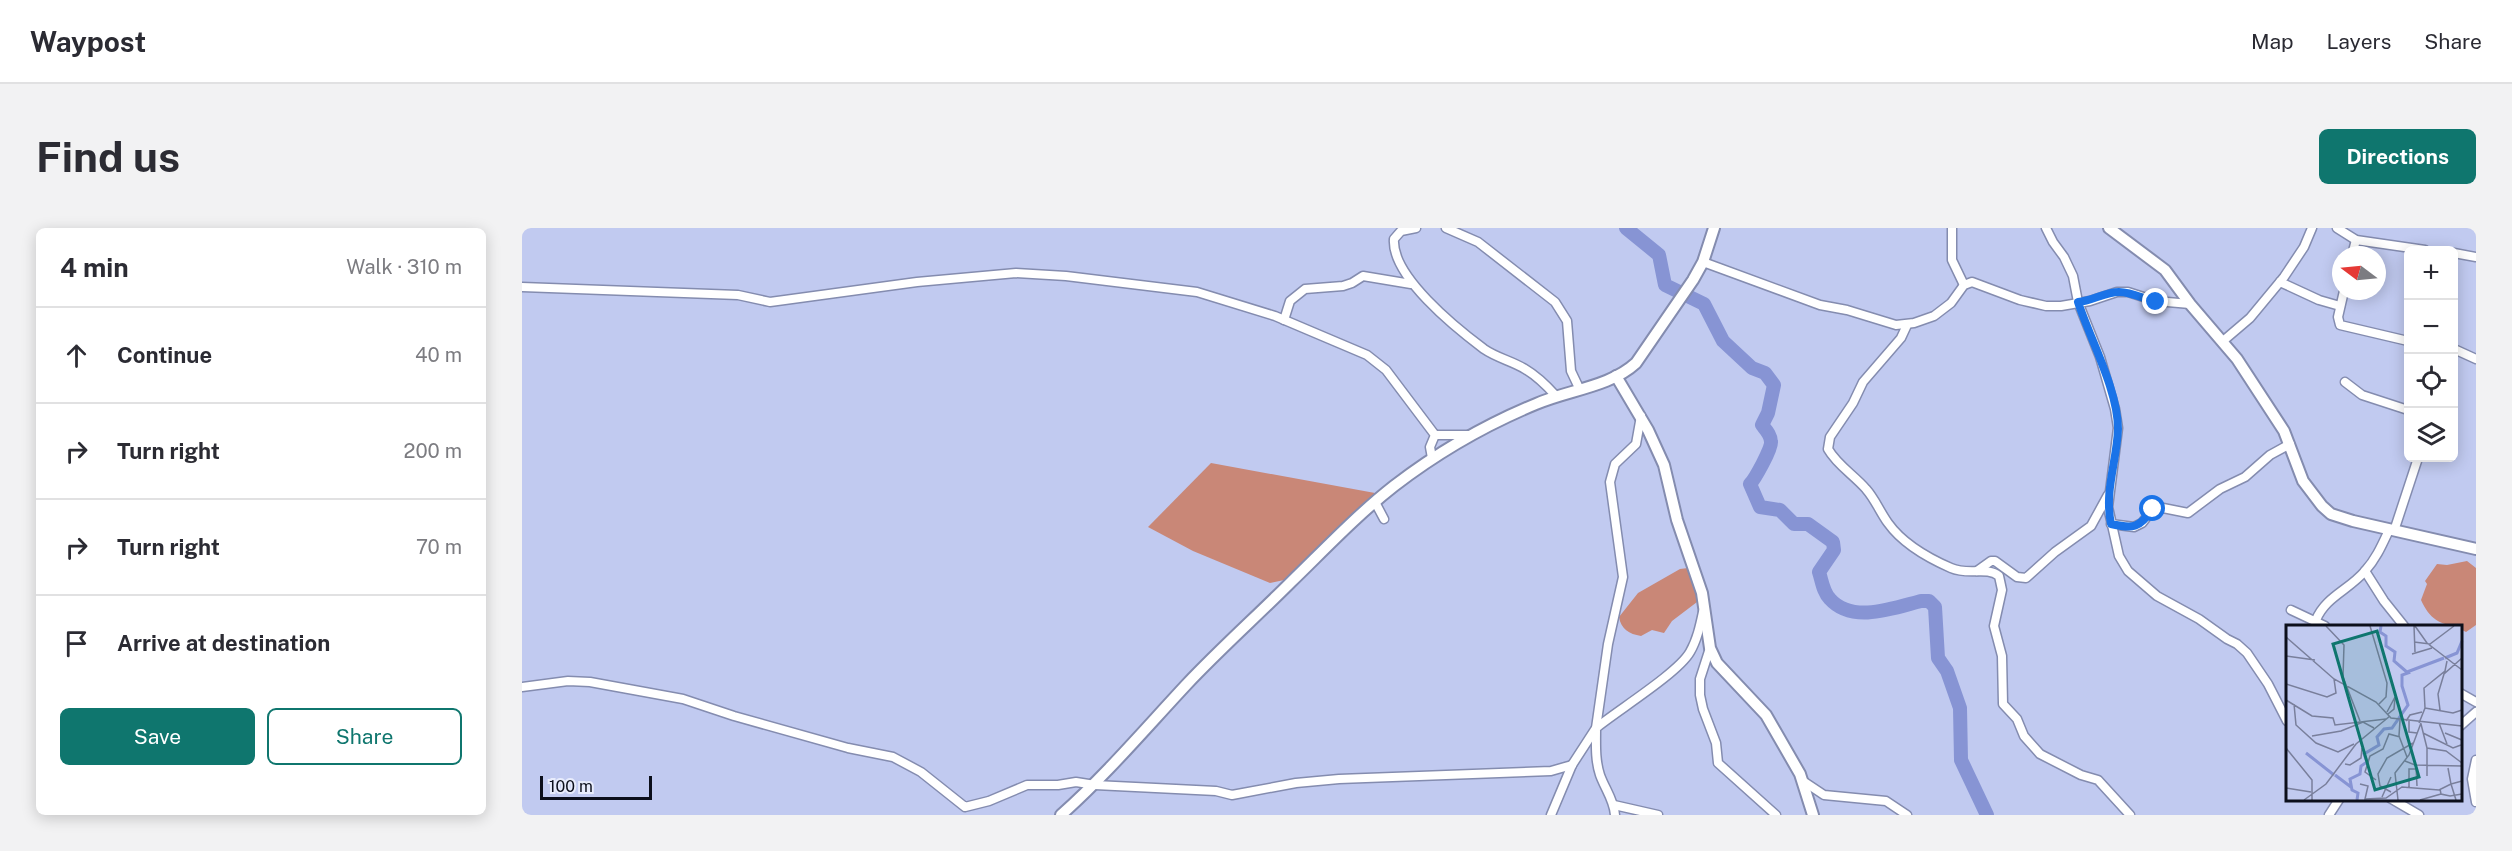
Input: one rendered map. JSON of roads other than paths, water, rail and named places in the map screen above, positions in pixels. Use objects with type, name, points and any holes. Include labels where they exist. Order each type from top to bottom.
[{"type":"street","points":[[1416,228],[1401,231],[1394,239],[1395,255],[1411,284],[1455,326],[1484,349],[1525,369],[1556,396]]},
{"type":"street","points":[[1446,228],[1478,242],[1556,302],[1567,321],[1571,372],[1580,390]]},
{"type":"street","points":[[1061,815],[1095,785],[1189,682],[1375,502],[1432,458],[1472,435],[1556,396],[1580,390],[1616,376],[1636,363],[1693,280],[1703,262],[1714,228]]},
{"type":"street","points":[[1952,228],[1952,260],[1964,285]]},
{"type":"street","points":[[2046,228],[2073,276],[2078,302],[2100,357],[2115,409],[2118,428],[2108,507],[2119,556],[2128,572],[2157,596],[2237,644],[2263,675],[2286,719]]},
{"type":"street","points":[[2109,228],[2165,270],[2190,304],[2251,377],[2290,444],[2303,481],[2322,506],[2342,518],[2476,549]]},
{"type":"street","points":[[2223,341],[2250,318],[2280,282],[2304,247],[2312,228]]},
{"type":"street","points":[[2337,228],[2356,240],[2404,247]]},
{"type":"street","points":[[2354,246],[2356,240]]},
{"type":"street","points":[[2458,255],[2476,257]]},
{"type":"street","points":[[1703,262],[1820,305],[1847,310],[1885,323],[1907,325],[1923,321],[1944,309],[1958,296],[1964,285],[1972,282],[2040,305],[2061,306],[2090,301],[2117,292],[2128,292],[2156,302],[2190,304]]},
{"type":"street","points":[[522,287],[738,295],[770,302],[917,282],[1016,273],[1066,276],[1197,292],[1284,321],[1351,347],[1377,363],[1392,377],[1435,435]]},
{"type":"street","points":[[1284,321],[1290,301],[1309,288],[1343,286],[1362,276],[1411,284]]},
{"type":"street","points":[[2280,282],[2319,300],[2340,306]]},
{"type":"street","points":[[2342,300],[2338,322],[2344,327],[2404,340]]},
{"type":"street","points":[[1907,325],[1900,338],[1863,382],[1853,403],[1830,437],[1828,449],[1846,472],[1867,489],[1890,526],[1904,540],[1941,563],[1959,571],[1994,572],[1999,576],[2001,596],[1994,626],[2002,656],[2002,698],[2006,709],[2017,719],[2024,736],[2040,754],[2081,775],[2098,780],[2130,815]]},
{"type":"street","points":[[2458,351],[2476,358]]},
{"type":"street","points":[[1616,376],[1641,416],[1664,465],[1677,520],[1702,593],[1710,648],[1717,663],[1766,716],[1803,781],[1813,815]]},
{"type":"street","points":[[2344,382],[2362,395],[2404,408]]},
{"type":"street","points":[[1615,815],[1614,805],[1600,775],[1596,759],[1596,728],[1608,644],[1623,577],[1610,482],[1615,464],[1636,444],[1641,416]]},
{"type":"street","points":[[1435,435],[1472,435]]},
{"type":"street","points":[[1432,458],[1430,447],[1435,435]]},
{"type":"street","points":[[2111,524],[2134,527],[2142,523],[2153,509],[2158,507],[2188,513],[2220,489],[2245,477],[2270,455],[2290,444]]},
{"type":"street","points":[[2316,621],[2323,605],[2348,589],[2365,572],[2391,531],[2417,462]]},
{"type":"street","points":[[1977,571],[1991,561],[1995,561],[2017,577],[2026,578],[2055,552],[2091,525],[2108,494]]},
{"type":"street","points":[[1375,502],[1384,519]]},
{"type":"street","points":[[2365,572],[2403,625]]},
{"type":"street","points":[[1551,815],[1572,765],[1596,728],[1676,668],[1689,654],[1697,638],[1704,609]]},
{"type":"street","points":[[2291,610],[2323,625]]},
{"type":"street","points":[[1710,648],[1700,679],[1700,695],[1716,743],[1718,763],[1776,815]]},
{"type":"street","points":[[522,687],[568,681],[590,682],[683,699],[848,748],[893,756],[921,772],[965,807],[989,801],[1027,785],[1058,785],[1076,782],[1216,791],[1232,795],[1317,780],[1551,771],[1572,765]]},
{"type":"street","points":[[2461,694],[2476,702]]},
{"type":"street","points":[[2461,725],[2476,712]]},
{"type":"street","points":[[2476,760],[2472,779],[2476,802]]},
{"type":"street","points":[[1803,781],[1824,795],[1886,801],[1907,815]]},
{"type":"street","points":[[2330,815],[2339,800]]},
{"type":"street","points":[[2393,800],[2419,815]]},
{"type":"street","points":[[1614,805],[1658,815]]},
{"type":"waterway","points":[[1626,228],[1659,255],[1665,285],[1704,304],[1723,341],[1752,368],[1765,373],[1774,385],[1768,413],[1762,425],[1770,437],[1771,445],[1750,484],[1760,507],[1780,510],[1794,524],[1808,524],[1833,542],[1834,550],[1819,572],[1824,590],[1830,599],[1839,607],[1861,612],[1886,610],[1921,601],[1929,601],[1935,607],[1938,658],[1947,671],[1960,708],[1961,760],[1987,815]]}]
